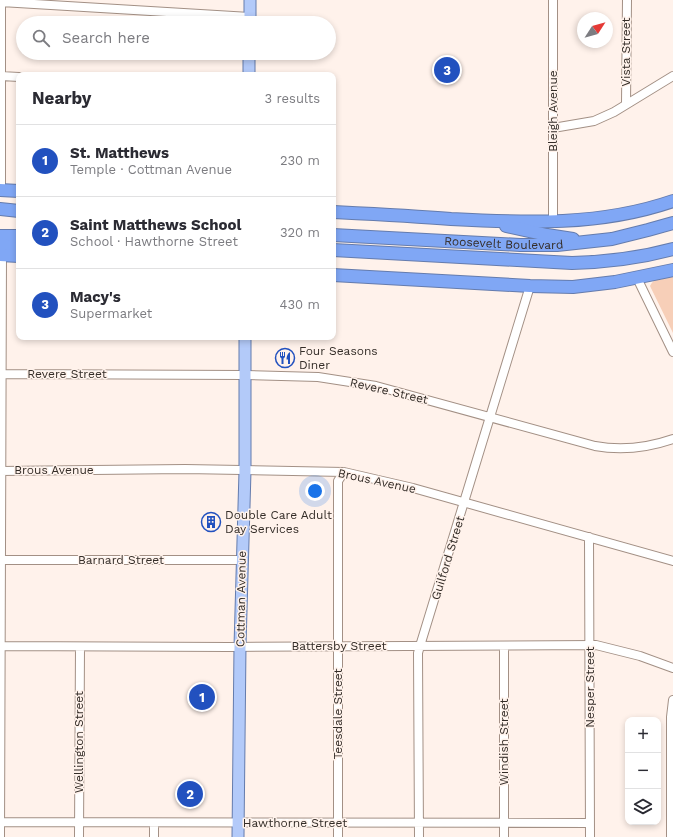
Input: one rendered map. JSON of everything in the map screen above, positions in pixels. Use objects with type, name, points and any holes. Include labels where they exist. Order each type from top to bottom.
[{"type":"highway","points":[[1,190],[16,191]]},
{"type":"highway","name":"Roosevelt Boulevard","points":[[336,212],[480,220],[569,222],[637,212],[673,202]]},
{"type":"highway","points":[[0,209],[16,211]]},
{"type":"highway","points":[[480,220],[547,235],[594,242]]},
{"type":"highway","name":"Roosevelt Boulevard","points":[[336,235],[520,246],[557,245],[594,242],[630,235],[673,223]]},
{"type":"highway","points":[[0,236],[16,236]]},
{"type":"highway","name":"Roosevelt Boulevard","points":[[336,250],[572,263],[629,258],[673,249]]},
{"type":"highway","points":[[1,252],[16,250]]},
{"type":"highway","points":[[1,252],[16,255]]},
{"type":"highway","points":[[336,275],[573,287],[637,278],[673,270]]},
{"type":"main road","points":[[250,0],[250,16]]},
{"type":"main road","points":[[249,60],[249,72]]},
{"type":"main road","name":"Cottman Avenue","points":[[238,837],[240,646],[245,471],[245,340]]},
{"type":"street","name":"Bleigh Avenue","points":[[553,0],[553,222]]},
{"type":"street","name":"Vista Street","points":[[626,104],[627,0]]},
{"type":"street","points":[[1,190],[1,1],[198,16]]},
{"type":"street","points":[[1,76],[16,77]]},
{"type":"street","points":[[553,128],[594,121],[614,112],[673,76]]},
{"type":"street","points":[[0,837],[2,374],[1,252]]},
{"type":"street","points":[[637,278],[673,352]]},
{"type":"street","name":"Guilford Street","points":[[419,837],[418,653],[530,286]]},
{"type":"street","name":"Revere Street","points":[[2,374],[245,375],[318,378],[376,386],[595,446],[611,449],[649,447],[673,439]]},
{"type":"street","name":"Brous Avenue","points":[[1,471],[185,469],[344,472],[406,486],[673,561]]},
{"type":"street","name":"Teesdale Street","points":[[338,837],[338,482],[344,472]]},
{"type":"street","name":"Nesper Street","points":[[589,537],[590,837]]},
{"type":"street","name":"Barnard Street","points":[[1,560],[242,560]]},
{"type":"street","name":"Battersby Street","points":[[1,646],[596,645],[640,656],[673,668]]},
{"type":"street","name":"Windish Street","points":[[504,646],[504,837]]},
{"type":"street","name":"Wellington Street","points":[[79,837],[80,647]]},
{"type":"street","points":[[671,837],[671,717],[673,700]]},
{"type":"street","name":"Hawthorne Street","points":[[0,822],[590,823]]},
{"type":"street","points":[[154,823],[154,837]]},
{"type":"shaded area","points":[[673,275],[673,333],[650,286],[657,279]]},
{"type":"place","name":"Macy's","points":[[447,70]]},
{"type":"place","name":"Four Seasons Diner","points":[[285,358]]},
{"type":"place","name":"Double Care Adult Day Services","points":[[211,522]]},
{"type":"place","name":"St. Matthews","points":[[202,697]]},
{"type":"place","name":"Saint Matthews School","points":[[190,794]]}]
